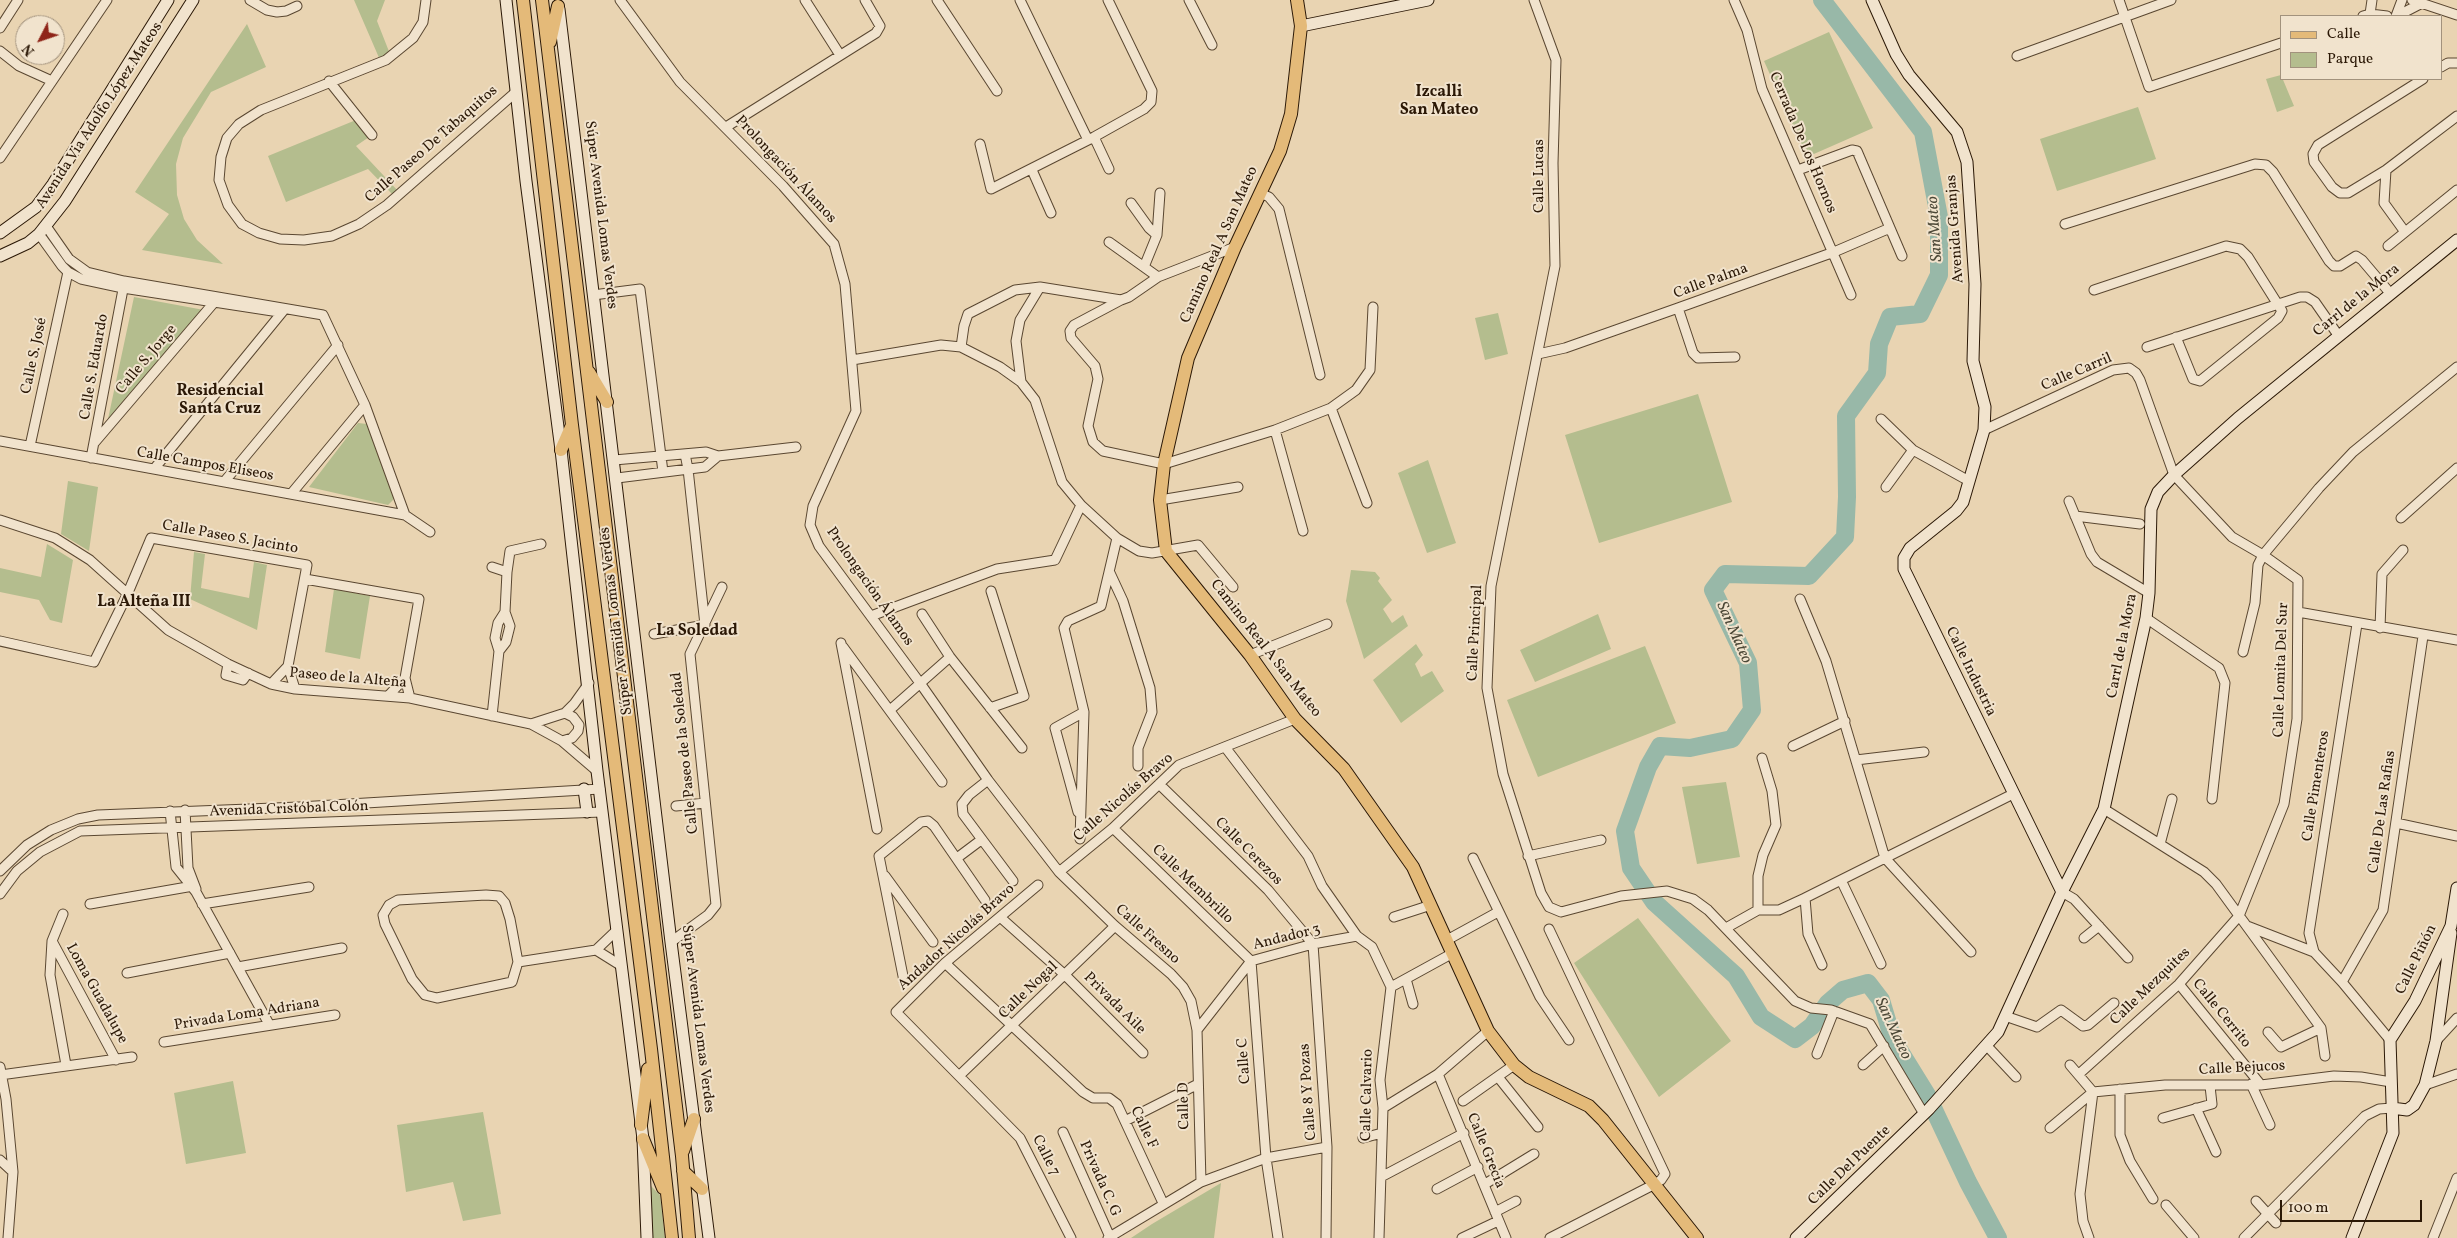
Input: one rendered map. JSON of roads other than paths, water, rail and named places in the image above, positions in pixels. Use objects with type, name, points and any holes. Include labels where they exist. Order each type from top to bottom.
[{"type":"main road","name":"Avenida Via Adolfo López Mateos","points":[[0,233],[36,207],[53,184],[168,0]]},
{"type":"main road","name":"Avenida Via Adolfo López Mateos","points":[[0,256],[28,243],[42,230],[82,174],[193,0]]},
{"type":"main road","points":[[506,0],[526,180],[589,683],[597,772],[620,965],[643,1139],[646,1238]]},
{"type":"main road","name":"Súper Avenida Lomas Verdes","points":[[523,0],[572,425],[672,1238]]},
{"type":"main road","name":"Súper Avenida Lomas Verdes","points":[[542,0],[682,1156],[689,1238]]},
{"type":"main road","name":"Camino Real A San Mateo","points":[[1297,0],[1301,26],[1291,114],[1280,151],[1235,247],[1188,358],[1164,464],[1160,500],[1166,551],[1250,655],[1295,720],[1344,769],[1413,867],[1488,1030],[1511,1068],[1589,1106],[1603,1120],[1697,1238]]},
{"type":"main road","points":[[1301,26],[1428,0]]},
{"type":"main road","name":"Avenida Granjas","points":[[1872,0],[1896,54],[1909,75],[1957,132],[1967,162],[1975,284],[1973,361],[1985,407],[1984,430],[1969,480]]},
{"type":"main road","points":[[548,52],[558,3]]},
{"type":"main road","name":"Súper Avenida Lomas Verdes","points":[[558,3],[617,478],[671,942],[702,1189],[710,1238]]},
{"type":"main road","name":"Carrl de la Mora","points":[[1927,1112],[1998,1032],[2062,892],[2104,809],[2146,618],[2150,593],[2151,509],[2158,492],[2174,475],[2238,418],[2457,240]]},
{"type":"main road","points":[[586,368],[607,402]]},
{"type":"main road","points":[[561,450],[572,425]]},
{"type":"main road","name":"Calle Industria","points":[[1969,480],[1963,502],[1956,511],[1910,548],[1904,558],[1904,569],[2062,892]]},
{"type":"main road","points":[[584,789],[587,812]]},
{"type":"main road","name":"Calle Piñón","points":[[2390,1040],[2415,1001],[2451,926],[2457,888]]},
{"type":"main road","points":[[2392,1108],[2407,1110],[2414,1105],[2425,1085],[2436,1041],[2452,936],[2451,926]]},
{"type":"main road","points":[[2352,1238],[2393,1133],[2390,1040]]},
{"type":"main road","points":[[641,1125],[650,1049]]},
{"type":"main road","name":"Calle Del Puente","points":[[1796,1238],[1927,1112]]},
{"type":"main road","points":[[682,1156],[694,1119]]},
{"type":"main road","points":[[643,1139],[668,1201]]},
{"type":"main road","points":[[683,1171],[702,1189]]},
{"type":"street","points":[[0,28],[18,0]]},
{"type":"street","points":[[0,158],[107,0]]},
{"type":"street","points":[[250,0],[268,10],[277,12],[286,11],[297,6]]},
{"type":"street","name":"Calle Paseo De Tabaquitos","points":[[426,0],[423,22],[413,38],[386,60],[329,81],[261,110],[239,124],[227,138],[221,157],[219,180],[228,205],[242,224],[260,234],[304,240],[332,236],[359,224],[387,205],[516,92]]},
{"type":"street","name":"Prolongación Álamos","points":[[620,0],[680,82],[783,186],[834,244],[845,284],[856,411],[813,506],[810,525],[819,546],[920,683],[988,780],[1058,872]]},
{"type":"street","points":[[805,0],[840,55]]},
{"type":"street","points":[[726,127],[876,33],[879,29],[878,20],[865,0]]},
{"type":"street","points":[[937,0],[997,91]]},
{"type":"street","points":[[1020,0],[1108,169]]},
{"type":"street","points":[[980,144],[991,189],[1032,170],[1091,138],[1144,109],[1151,102],[1152,91],[1108,0]]},
{"type":"street","points":[[1189,0],[1212,45]]},
{"type":"street","name":"Calle Lucas","points":[[1534,0],[1556,60],[1553,163],[1555,266],[1538,354]]},
{"type":"street","name":"Cerrada De Los Hornos","points":[[1734,0],[1747,30],[1762,89],[1851,295]]},
{"type":"street","points":[[2119,0],[2149,87],[2280,43]]},
{"type":"street","points":[[2017,56],[2171,0]]},
{"type":"street","points":[[2367,15],[2372,0]]},
{"type":"street","points":[[2397,15],[2402,0]]},
{"type":"street","points":[[2412,0],[2443,14],[2457,15]]},
{"type":"street","points":[[2399,15],[2422,3]]},
{"type":"street","points":[[0,51],[18,66],[52,81]]},
{"type":"street","points":[[2442,66],[2448,63],[2457,63]]},
{"type":"street","points":[[2421,80],[2318,145],[2313,154],[2314,162],[2340,193],[2348,193],[2386,170],[2457,116]]},
{"type":"street","points":[[329,81],[372,135]]},
{"type":"street","points":[[1798,170],[1852,150],[1858,151],[1902,256]]},
{"type":"street","points":[[2065,224],[2255,164],[2266,165],[2273,172],[2329,261],[2334,266],[2340,266],[2356,256],[2362,260],[2390,293]]},
{"type":"street","points":[[1032,170],[1051,213]]},
{"type":"street","points":[[2386,170],[2384,203],[2406,232]]},
{"type":"street","points":[[2388,246],[2457,190]]},
{"type":"street","points":[[1144,267],[1157,234],[1160,193]]},
{"type":"street","points":[[1260,193],[1269,197],[1279,209],[1320,375]]},
{"type":"street","points":[[1131,203],[1149,228],[1157,234]]},
{"type":"street","name":"Calle Palma","points":[[1538,354],[1565,348],[1678,308],[1834,252],[1890,228]]},
{"type":"street","points":[[42,230],[68,272],[82,279],[284,310],[328,322],[365,405],[405,516]]},
{"type":"street","points":[[42,230],[78,266],[87,272],[124,285]]},
{"type":"street","points":[[1109,242],[1158,277]]},
{"type":"street","points":[[2094,290],[2226,246],[2240,249],[2248,257],[2280,304],[2282,311],[2278,318],[2200,381],[2193,379],[2176,337]]},
{"type":"street","points":[[1235,247],[1158,277],[1129,297],[1074,326],[1070,331],[1071,338],[1095,366],[1098,379],[1088,426],[1097,447],[1103,451],[1164,464],[1275,430],[1331,408],[1356,390],[1370,370],[1374,307]]},
{"type":"street","name":"Calle S. José","points":[[30,446],[68,272]]},
{"type":"street","name":"Calle S. Eduardo","points":[[92,458],[124,285]]},
{"type":"street","points":[[961,347],[968,314],[1015,290],[1040,287],[1121,300]]},
{"type":"street","points":[[1021,382],[1016,341],[1020,320],[1040,287]]},
{"type":"street","points":[[593,295],[640,289],[664,472]]},
{"type":"street","points":[[2147,346],[2300,297],[2308,297],[2315,302],[2338,335]]},
{"type":"street","name":"Calle S. Jorge","points":[[95,442],[217,299]]},
{"type":"street","points":[[1678,308],[1693,353],[1698,358],[1736,357]]},
{"type":"street","points":[[154,469],[284,310]]},
{"type":"street","points":[[224,482],[338,345]]},
{"type":"street","points":[[852,360],[941,345],[961,347],[1000,367],[1021,382],[1035,400],[1062,482],[1082,505],[1128,547],[1139,551],[1152,553],[1198,545],[1233,588]]},
{"type":"street","name":"Calle Principal","points":[[1538,354],[1491,586],[1487,688],[1503,774],[1528,856],[1541,893],[1549,907],[1562,912],[1621,896],[1667,891],[1693,899],[1726,928]]},
{"type":"street","name":"Calle Carril","points":[[1984,430],[2113,370],[2129,368],[2136,373],[2140,380],[2174,475]]},
{"type":"street","points":[[2243,652],[2255,603],[2258,566],[2263,554],[2319,488],[2353,452],[2457,368]]},
{"type":"street","points":[[291,494],[365,405]]},
{"type":"street","points":[[1331,408],[1368,503]]},
{"type":"street","points":[[1880,419],[1914,450],[1969,480]]},
{"type":"street","points":[[1275,430],[1303,531]]},
{"type":"street","name":"Calle Campos Eliseos","points":[[0,441],[405,516],[430,532]]},
{"type":"street","points":[[614,460],[706,452],[718,456],[796,447]]},
{"type":"street","points":[[1886,487],[1914,450]]},
{"type":"street","points":[[654,634],[705,625],[685,454]]},
{"type":"street","points":[[617,478],[705,467],[718,456]]},
{"type":"street","points":[[2401,518],[2457,468]]},
{"type":"street","name":"Calle Lomita Del Sur","points":[[2174,475],[2232,537],[2263,554],[2298,580],[2297,720],[2284,804],[2239,916]]},
{"type":"street","points":[[1160,500],[1238,487]]},
{"type":"street","points":[[2069,501],[2097,562],[2150,593]]},
{"type":"street","points":[[871,616],[997,569],[1055,560],[1082,505]]},
{"type":"street","points":[[2075,516],[2140,524]]},
{"type":"street","name":"Paseo de la Alteña","points":[[0,520],[55,538],[90,560],[168,630],[228,664],[271,684],[295,689],[410,698],[531,724],[562,741],[587,760],[597,772]]},
{"type":"street","name":"Calle Paseo S. Jacinto","points":[[127,595],[151,538],[307,565],[305,579],[418,599],[405,678],[410,698]]},
{"type":"street","points":[[1080,839],[1084,712],[1064,628],[1068,621],[1101,606],[1117,538]]},
{"type":"street","points":[[492,716],[499,651],[495,638],[498,623],[505,612],[510,551],[541,544]]},
{"type":"street","points":[[2380,628],[2382,574],[2403,550]]},
{"type":"street","points":[[492,567],[507,572]]},
{"type":"street","points":[[1110,573],[1123,601],[1150,688],[1152,712],[1138,748],[1138,766]]},
{"type":"street","points":[[295,689],[288,666],[305,579]]},
{"type":"street","name":"Calle Paseo de la Soledad","points":[[671,942],[708,915],[716,905],[690,654],[722,587]]},
{"type":"street","points":[[990,708],[1024,696],[991,591]]},
{"type":"street","points":[[0,641],[94,662],[127,595]]},
{"type":"street","points":[[1800,599],[1826,661],[1885,858],[1971,952]]},
{"type":"street","points":[[2298,612],[2423,636],[2457,640]]},
{"type":"street","points":[[922,614],[950,657],[1022,748]]},
{"type":"street","points":[[2146,618],[2219,668],[2225,683],[2212,799]]},
{"type":"street","points":[[1250,655],[1327,624]]},
{"type":"street","name":"Calle Pimenteros","points":[[2314,952],[2309,933],[2357,624]]},
{"type":"street","name":"Calle De Las Rafias","points":[[2342,982],[2383,910],[2423,636]]},
{"type":"street","points":[[877,828],[841,643],[942,782]]},
{"type":"street","points":[[890,710],[950,657]]},
{"type":"street","points":[[271,684],[288,666]]},
{"type":"street","points":[[389,695],[405,678]]},
{"type":"street","points":[[562,741],[572,738],[578,731],[578,725],[574,717],[565,713],[589,683]]},
{"type":"street","points":[[1080,822],[1055,728],[1084,712]]},
{"type":"street","name":"Paseo de la Alteña","points":[[531,724],[565,713]]},
{"type":"street","name":"Calle Nicolás Bravo","points":[[1058,872],[1113,828],[1179,765],[1295,720]]},
{"type":"street","points":[[1793,746],[1845,721]]},
{"type":"street","points":[[1225,747],[1308,856],[1322,886],[1358,936],[1372,947],[1391,987],[1453,953]]},
{"type":"street","points":[[1856,760],[1924,752]]},
{"type":"street","points":[[1758,910],[1758,876],[1776,824],[1772,791],[1762,758]]},
{"type":"street","points":[[988,780],[969,795],[962,804],[963,814],[1012,881]]},
{"type":"street","name":"Calle Cerezos","points":[[1159,784],[1268,890],[1313,944]]},
{"type":"street","name":"Avenida Cristóbal Colón","points":[[0,871],[27,845],[52,830],[78,819],[98,815],[185,810],[308,807],[600,789]]},
{"type":"street","points":[[1927,1112],[1909,1091],[1870,1024],[1832,1011],[1811,1008],[1795,1000],[1726,928],[1758,910],[1779,910],[1805,898],[2013,794]]},
{"type":"street","points":[[2160,844],[2172,799]]},
{"type":"street","points":[[676,806],[705,802]]},
{"type":"street","points":[[2104,809],[2204,872],[2216,884],[2321,1028],[2325,1056]]},
{"type":"street","points":[[185,810],[188,868],[193,888]]},
{"type":"street","points":[[170,811],[176,867],[193,888],[269,1024]]},
{"type":"street","name":"Avenida Cristóbal Colón","points":[[0,894],[17,871],[40,852],[80,831],[602,812]]},
{"type":"street","points":[[904,981],[879,856],[921,822],[928,821],[934,826],[957,858],[984,900]]},
{"type":"street","points":[[2396,823],[2457,836]]},
{"type":"street","name":"Calle Membrillo","points":[[1113,828],[1251,961]]},
{"type":"street","points":[[957,858],[981,840]]},
{"type":"street","points":[[1528,856],[1601,840]]},
{"type":"street","points":[[1473,858],[1540,997],[1569,1040]]},
{"type":"street","name":"Calle Fresno","points":[[1058,872],[1115,926],[1171,974],[1183,988],[1190,1001],[1197,1030]]},
{"type":"street","points":[[883,874],[933,942]]},
{"type":"street","points":[[1841,880],[1881,964]]},
{"type":"street","name":"Andador Nicolás Bravo","points":[[891,1011],[1038,885]]},
{"type":"street","points":[[202,904],[309,887]]},
{"type":"street","points":[[90,904],[193,888]]},
{"type":"street","points":[[2062,892],[2074,900],[2128,958]]},
{"type":"street","points":[[486,895],[499,896],[510,919],[518,962],[512,982],[505,985],[430,997],[418,988],[412,979],[385,924],[383,915],[389,905],[398,900],[486,895]]},
{"type":"street","points":[[1805,898],[1808,934],[1822,965]]},
{"type":"street","points":[[1394,917],[1431,905]]},
{"type":"street","points":[[1447,940],[1498,912]]},
{"type":"street","points":[[63,914],[52,941],[50,975],[66,1065]]},
{"type":"street","name":"Calle Mezquites","points":[[2078,1074],[2179,984],[2239,916]]},
{"type":"street","name":"Privada Aile","points":[[1000,917],[1144,1052]]},
{"type":"street","name":"Calle Nogal","points":[[960,1075],[1115,926]]},
{"type":"street","points":[[2084,938],[2099,926]]},
{"type":"street","points":[[2246,926],[2314,952],[2342,982],[2390,1040]]},
{"type":"street","points":[[1550,929],[1664,1174],[1661,1180],[1653,1185],[1550,1238]]},
{"type":"street","points":[[518,962],[596,950],[616,930]]},
{"type":"street","name":"Andador 3","points":[[1197,1030],[1251,961],[1313,944],[1358,936]]},
{"type":"street","name":"Loma Guadalupe","points":[[52,941],[116,1060]]},
{"type":"street","name":"Calle 8 Y Pozas","points":[[1313,944],[1327,1148],[1326,1238]]},
{"type":"street","points":[[238,968],[342,948]]},
{"type":"street","points":[[596,950],[620,965]]},
{"type":"street","points":[[127,973],[230,953]]},
{"type":"street","name":"Calle C","points":[[1251,961],[1266,1158],[1278,1238]]},
{"type":"street","name":"Calle F","points":[[946,962],[1083,1092],[1093,1098],[1109,1098],[1117,1104],[1163,1203]]},
{"type":"street","points":[[1406,979],[1413,1004]]},
{"type":"street","name":"Calle Cerrito","points":[[2179,984],[2256,1084],[2270,1125]]},
{"type":"street","name":"Calle Calvario","points":[[1379,1238],[1383,1108],[1380,1080],[1391,987]]},
{"type":"street","points":[[2006,1016],[2037,1027],[2061,1010],[2083,1026],[2088,1025],[2114,1003]]},
{"type":"street","name":"Calle 7","points":[[891,1011],[960,1075],[1020,1138],[1071,1238]]},
{"type":"street","points":[[1817,1054],[1832,1011]]},
{"type":"street","name":"Privada Loma Adriana","points":[[164,1042],[335,1015]]},
{"type":"street","points":[[2436,1041],[2457,1018]]},
{"type":"street","points":[[2268,1032],[2281,1047],[2321,1028]]},
{"type":"street","name":"Calle D","points":[[1197,1030],[1201,1182]]},
{"type":"street","points":[[1383,1108],[1438,1074],[1488,1030]]},
{"type":"street","points":[[1864,1065],[1884,1046]]},
{"type":"street","points":[[1987,1046],[2016,1077]]},
{"type":"street","name":"Loma Guadalupe","points":[[0,1073],[132,1057]]},
{"type":"street","points":[[2070,1065],[2093,1092],[2080,1194],[2083,1221],[2088,1238]]},
{"type":"street","points":[[1464,1101],[1511,1068]]},
{"type":"street","points":[[0,1073],[13,1172],[8,1238]]},
{"type":"street","name":"Calle Grecia","points":[[1438,1074],[1506,1238]]},
{"type":"street","points":[[2425,1085],[2457,1074]]},
{"type":"street","name":"Calle Bejucos","points":[[2093,1092],[2165,1085],[2256,1084],[2334,1076],[2361,1077],[2391,1082]]},
{"type":"street","points":[[1498,1077],[1538,1127]]},
{"type":"street","points":[[1126,1121],[1198,1084]]},
{"type":"street","points":[[2163,1118],[2212,1104],[2210,1086]]},
{"type":"street","points":[[2120,1089],[2120,1135],[2130,1161],[2153,1199]]},
{"type":"street","points":[[2050,1128],[2093,1092]]},
{"type":"street","points":[[2196,1108],[2216,1152]]},
{"type":"street","points":[[2244,1238],[2365,1116],[2378,1109],[2392,1108]]},
{"type":"street","name":"Privada C. G","points":[[1063,1132],[1109,1238]]},
{"type":"street","points":[[1363,1138],[1382,1133]]},
{"type":"street","points":[[1381,1177],[1464,1133]]},
{"type":"street","points":[[1109,1238],[1163,1203],[1201,1182],[1266,1158],[1327,1148]]},
{"type":"street","points":[[1485,1184],[1534,1154]]},
{"type":"street","points":[[0,1160],[13,1172]]},
{"type":"street","points":[[1437,1189],[1478,1167]]},
{"type":"street","points":[[2433,1238],[2457,1178]]},
{"type":"street","points":[[1462,1238],[1516,1201]]},
{"type":"street","points":[[2256,1201],[2276,1223]]},
{"type":"street","points":[[2166,1205],[2194,1238]]},
{"type":"waterway","name":"San Mateo","points":[[1822,0],[1923,132],[1939,217],[1939,275],[1920,314],[1890,317],[1879,344],[1877,373],[1846,416],[1847,497],[1845,537],[1809,576],[1725,574],[1713,590],[1748,663],[1752,710],[1732,739],[1690,748],[1660,746],[1648,767],[1625,831],[1631,868],[1654,902],[1736,976],[1761,1017],[1795,1039],[1812,1026],[1828,1003],[1843,990],[1868,983],[1881,1000],[1893,1040],[1927,1095],[1968,1182],[1998,1238]]},
{"type":"district","name":"Izcalli San Mateo","points":[[1439,102]]},
{"type":"district","name":"Residencial Santa Cruz","points":[[220,401]]},
{"type":"district","name":"La Alteña III","points":[[144,603]]},
{"type":"district","name":"La Soledad","points":[[697,632]]}]
